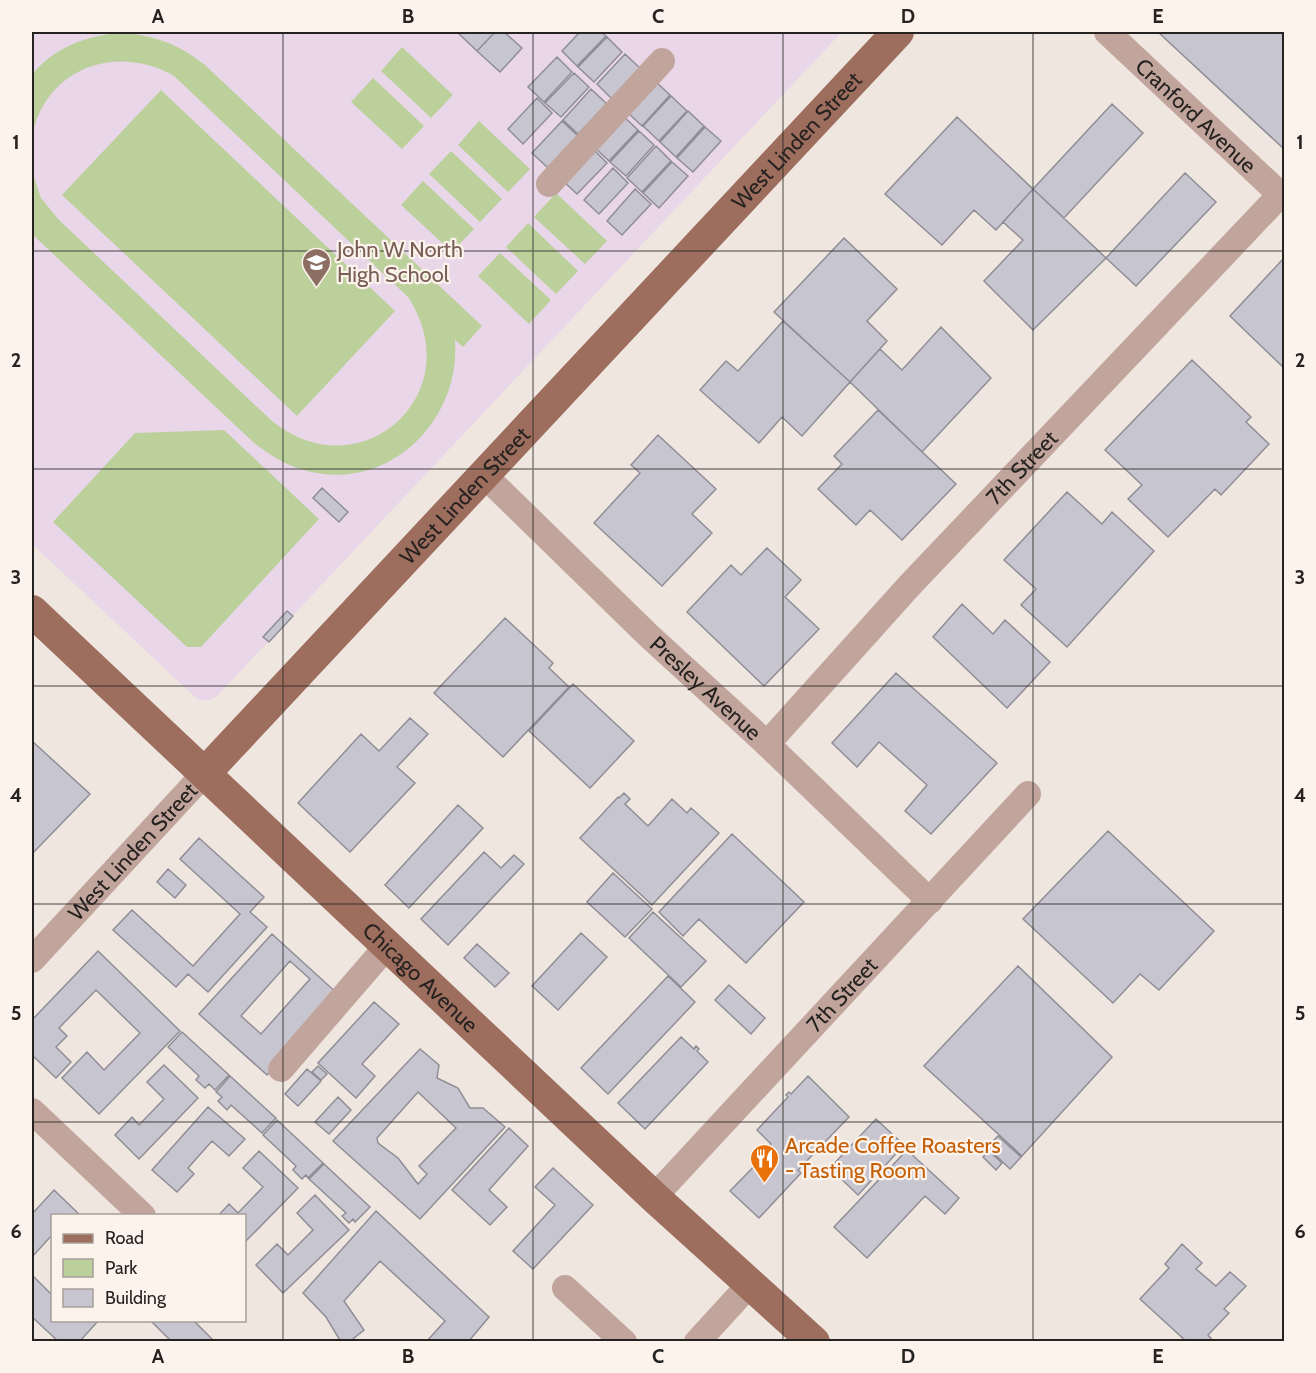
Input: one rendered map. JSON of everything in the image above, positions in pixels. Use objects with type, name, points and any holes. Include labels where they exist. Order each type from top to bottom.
[{"type":"main road","name":"West Linden Street","points":[[206,773],[898,32]]},
{"type":"main road","name":"Chicago Avenue","points":[[32,610],[654,1197],[814,1341]]},
{"type":"street","name":"Cranford Avenue","points":[[1107,32],[1283,196]]},
{"type":"street","points":[[549,184],[662,61]]},
{"type":"street","name":"7th Street","points":[[767,744],[909,586],[1283,196]]},
{"type":"street","name":"Presley Avenue","points":[[483,474],[648,635],[767,744],[930,901]]},
{"type":"street","name":"West Linden Street","points":[[32,960],[206,773]]},
{"type":"street","name":"7th Street","points":[[654,1197],[1028,794]]},
{"type":"street","points":[[281,1069],[388,945]]},
{"type":"street","points":[[32,1111],[142,1214]]},
{"type":"street","points":[[697,1341],[750,1284]]},
{"type":"street","points":[[565,1288],[624,1341]]},
{"type":"shaded area","name":"John W North High School","points":[[32,32],[842,32],[217,696],[208,701],[197,699],[32,544]]},
{"type":"green space","points":[[119,33],[143,35],[165,42],[185,51],[205,65],[482,326],[463,347],[455,340],[454,371],[445,399],[431,425],[411,446],[388,462],[360,472],[331,475],[300,469],[269,454],[253,442],[32,234],[32,171],[41,198],[59,220],[272,421],[306,440],[340,446],[371,439],[397,422],[416,397],[426,367],[424,333],[408,297],[174,76],[152,66],[129,62],[107,63],[86,68],[68,78],[52,93],[40,113],[32,136],[32,75],[50,57],[71,45],[94,37]]},
{"type":"green space","points":[[402,47],[453,95],[431,118],[381,71]]},
{"type":"green space","points":[[373,78],[424,126],[402,149],[351,102]]},
{"type":"green space","points":[[161,90],[395,311],[297,416],[62,195]]},
{"type":"green space","points":[[479,121],[530,169],[508,192],[458,145]]},
{"type":"green space","points":[[451,151],[502,199],[480,222],[429,174]]},
{"type":"green space","points":[[423,181],[474,229],[452,252],[401,205]]},
{"type":"green space","points":[[556,193],[607,241],[585,264],[534,217]]},
{"type":"green space","points":[[528,223],[578,271],[556,294],[506,247]]},
{"type":"green space","points":[[500,253],[551,300],[529,324],[478,276]]},
{"type":"green space","points":[[224,430],[319,519],[201,647],[187,647],[53,522],[135,433]]},
{"type":"building","points":[[457,32],[495,32],[477,51]]},
{"type":"building","points":[[495,32],[504,32],[522,48],[500,72],[477,51]]},
{"type":"building","points":[[580,32],[601,32],[606,36],[577,66],[562,51]]},
{"type":"building","points":[[1158,32],[1284,32],[1284,149]]},
{"type":"building","points":[[607,37],[622,52],[594,82],[578,67]]},
{"type":"building","points":[[625,54],[640,68],[612,99],[597,84]]},
{"type":"building","points":[[557,57],[572,72],[544,102],[528,87]]},
{"type":"building","points":[[574,73],[589,87],[561,117],[545,103]]},
{"type":"building","points":[[654,80],[670,95],[642,126],[626,111]]},
{"type":"building","points":[[591,89],[607,104],[578,134],[563,120]]},
{"type":"building","points":[[671,96],[687,111],[659,141],[643,126]]},
{"type":"building","points":[[537,98],[552,113],[523,144],[508,129]]},
{"type":"building","points":[[1112,104],[1143,133],[1064,218],[1033,189]]},
{"type":"building","points":[[688,111],[704,126],[676,157],[660,142]]},
{"type":"building","points":[[622,115],[638,130],[609,161],[593,146]]},
{"type":"building","points":[[957,117],[1033,189],[996,230],[974,210],[942,245],[885,194]]},
{"type":"building","points":[[562,121],[578,136],[548,168],[532,153]]},
{"type":"building","points":[[705,127],[721,141],[693,172],[677,158]]},
{"type":"building","points":[[639,131],[654,145],[626,176],[610,162]]},
{"type":"building","points":[[656,146],[671,161],[642,192],[627,178]]},
{"type":"building","points":[[592,148],[607,163],[577,194],[562,180]]},
{"type":"building","points":[[672,162],[688,176],[659,208],[643,193]]},
{"type":"building","points":[[613,168],[628,183],[599,214],[584,200]]},
{"type":"building","points":[[1185,173],[1216,202],[1136,286],[1106,258]]},
{"type":"building","points":[[635,189],[651,204],[622,235],[607,221]]},
{"type":"building","points":[[1033,189],[1106,258],[1033,330],[984,281],[1023,240],[1003,222]]},
{"type":"building","points":[[844,238],[897,289],[867,321],[887,341],[850,382],[774,312]]},
{"type":"building","points":[[1284,260],[1284,368],[1230,316]]},
{"type":"building","points":[[783,321],[850,382],[802,436],[782,417],[759,443],[700,390],[726,361],[738,371]]},
{"type":"building","points":[[941,327],[991,378],[922,452],[850,382],[880,349],[902,370]]},
{"type":"building","points":[[1192,360],[1251,417],[1246,422],[1269,444],[1221,495],[1215,489],[1168,537],[1128,499],[1142,485],[1105,450]]},
{"type":"building","points":[[878,410],[956,484],[902,540],[870,510],[856,525],[818,489],[842,464],[834,456]]},
{"type":"building","points":[[658,435],[716,489],[692,514],[712,533],[662,586],[594,523],[640,473],[631,465]]},
{"type":"building","points":[[322,488],[348,512],[339,522],[313,498]]},
{"type":"building","points":[[1067,492],[1102,524],[1112,512],[1154,551],[1067,647],[1021,605],[1036,589],[1004,560]]},
{"type":"building","points":[[767,548],[801,580],[785,597],[819,629],[764,686],[687,612],[731,565],[741,575]]},
{"type":"building","points":[[962,604],[993,634],[1005,620],[1050,662],[1007,708],[933,637]]},
{"type":"building","points":[[287,611],[293,616],[269,642],[263,637]]},
{"type":"building","points":[[505,618],[553,663],[549,668],[569,687],[503,757],[434,693]]},
{"type":"building","points":[[896,673],[997,763],[931,834],[905,811],[927,785],[879,742],[857,767],[832,743]]},
{"type":"building","points":[[573,684],[634,741],[590,788],[529,731]]},
{"type":"building","points":[[410,718],[428,734],[397,767],[415,783],[350,852],[298,803],[361,734],[379,751]]},
{"type":"building","points":[[32,741],[90,794],[32,854]]},
{"type":"building","points":[[624,793],[630,799],[625,804],[648,826],[672,799],[687,813],[691,808],[719,833],[652,905],[580,838]]},
{"type":"building","points":[[458,805],[483,828],[409,908],[385,885]]},
{"type":"building","points":[[1108,831],[1214,931],[1159,990],[1140,974],[1113,1003],[1023,919]]},
{"type":"building","points":[[732,834],[804,902],[746,963],[699,919],[683,936],[659,912]]},
{"type":"building","points":[[199,838],[264,897],[250,912],[267,927],[208,992],[188,974],[176,987],[113,930],[132,910],[193,966],[240,914],[180,859]]},
{"type":"building","points":[[484,852],[501,868],[514,855],[524,864],[448,945],[421,919]]},
{"type":"building","points":[[168,869],[186,885],[175,898],[157,882]]},
{"type":"building","points":[[613,873],[652,909],[625,937],[587,902]]},
{"type":"building","points":[[653,912],[706,961],[681,987],[629,938]]},
{"type":"building","points":[[581,933],[607,957],[558,1010],[532,986]]},
{"type":"building","points":[[272,934],[340,996],[267,1075],[199,1014]],"holes":[[[290,961],[310,979],[261,1034],[241,1016]]]},
{"type":"building","points":[[477,944],[509,973],[495,987],[464,958]]},
{"type":"building","points":[[98,951],[180,1031],[99,1114],[62,1078],[87,1052],[104,1070],[140,1033],[96,990],[59,1028],[67,1036],[56,1047],[71,1062],[56,1078],[32,1055],[32,1020]]},
{"type":"building","points":[[1018,966],[1112,1057],[1022,1156],[924,1066]]},
{"type":"building","points":[[668,976],[695,1002],[608,1094],[581,1068]]},
{"type":"building","points":[[729,985],[765,1018],[751,1034],[715,1000]]},
{"type":"building","points":[[374,1002],[399,1024],[362,1064],[375,1076],[356,1098],[318,1063]]},
{"type":"building","points":[[182,1032],[229,1075],[215,1090],[209,1084],[205,1088],[196,1080],[199,1076],[168,1047]]},
{"type":"building","points":[[681,1037],[694,1049],[696,1046],[699,1049],[697,1051],[708,1062],[645,1129],[618,1103]]},
{"type":"building","points":[[420,1049],[439,1065],[437,1078],[458,1088],[470,1108],[483,1108],[505,1127],[420,1219],[333,1141]],"holes":[[[418,1092],[456,1128],[419,1166],[427,1174],[418,1184],[398,1158],[378,1143],[377,1138]]]},
{"type":"building","points":[[164,1065],[198,1098],[139,1159],[115,1135],[132,1117],[139,1125],[164,1099],[147,1082]]},
{"type":"building","points":[[318,1066],[327,1074],[321,1080],[312,1072]]},
{"type":"building","points":[[307,1069],[321,1081],[298,1106],[285,1094]]},
{"type":"building","points":[[230,1076],[276,1118],[262,1133],[231,1105],[227,1110],[218,1101],[222,1097],[216,1092]]},
{"type":"building","points":[[808,1076],[849,1117],[798,1170],[801,1173],[759,1218],[730,1191],[771,1149],[769,1146],[771,1144],[757,1130],[788,1097],[786,1095],[789,1092],[791,1094]]},
{"type":"building","points":[[338,1097],[351,1110],[329,1134],[315,1122]]},
{"type":"building","points":[[208,1107],[245,1139],[229,1156],[212,1141],[188,1168],[194,1174],[177,1192],[152,1170]]},
{"type":"building","points":[[876,1119],[904,1145],[858,1195],[830,1168]]},
{"type":"building","points":[[277,1120],[323,1163],[308,1178],[306,1175],[302,1179],[293,1170],[296,1166],[263,1135]]},
{"type":"building","points":[[509,1128],[528,1146],[489,1190],[507,1207],[490,1225],[452,1190]]},
{"type":"building","points":[[998,1136],[1021,1157],[1010,1169],[987,1147]]},
{"type":"building","points":[[907,1150],[959,1198],[945,1214],[925,1196],[867,1258],[834,1227]]},
{"type":"building","points":[[259,1151],[298,1188],[246,1241],[246,1214],[220,1214],[229,1204],[238,1213],[263,1187],[243,1168]]},
{"type":"building","points":[[989,1151],[1002,1163],[996,1170],[983,1157]]},
{"type":"building","points":[[324,1164],[370,1207],[355,1222],[353,1219],[349,1223],[342,1216],[346,1213],[309,1179]]},
{"type":"building","points":[[553,1168],[593,1205],[533,1269],[513,1251],[555,1205],[535,1187]]},
{"type":"building","points":[[54,1190],[79,1214],[51,1214],[51,1236],[32,1257],[32,1214]]},
{"type":"building","points":[[315,1195],[349,1230],[283,1293],[256,1265],[277,1244],[288,1255],[313,1230],[297,1213]]},
{"type":"building","points":[[376,1211],[489,1317],[468,1342],[426,1342],[445,1321],[380,1261],[344,1301],[364,1330],[349,1342],[341,1342],[326,1317],[303,1293]]},
{"type":"building","points":[[1182,1244],[1202,1263],[1196,1269],[1216,1286],[1230,1272],[1246,1286],[1224,1309],[1229,1313],[1208,1335],[1214,1342],[1187,1342],[1140,1299],[1169,1268],[1165,1264]]},
{"type":"building","points":[[32,1275],[51,1294],[51,1322],[97,1322],[79,1342],[59,1342],[32,1317]]},
{"type":"building","points":[[152,1322],[195,1322],[215,1342],[172,1342]]},
{"type":"place","name":"John W North High School","points":[[316,288]]},
{"type":"place","name":"Arcade Coffee Roasters - Tasting Room","points":[[764,1184]]}]
